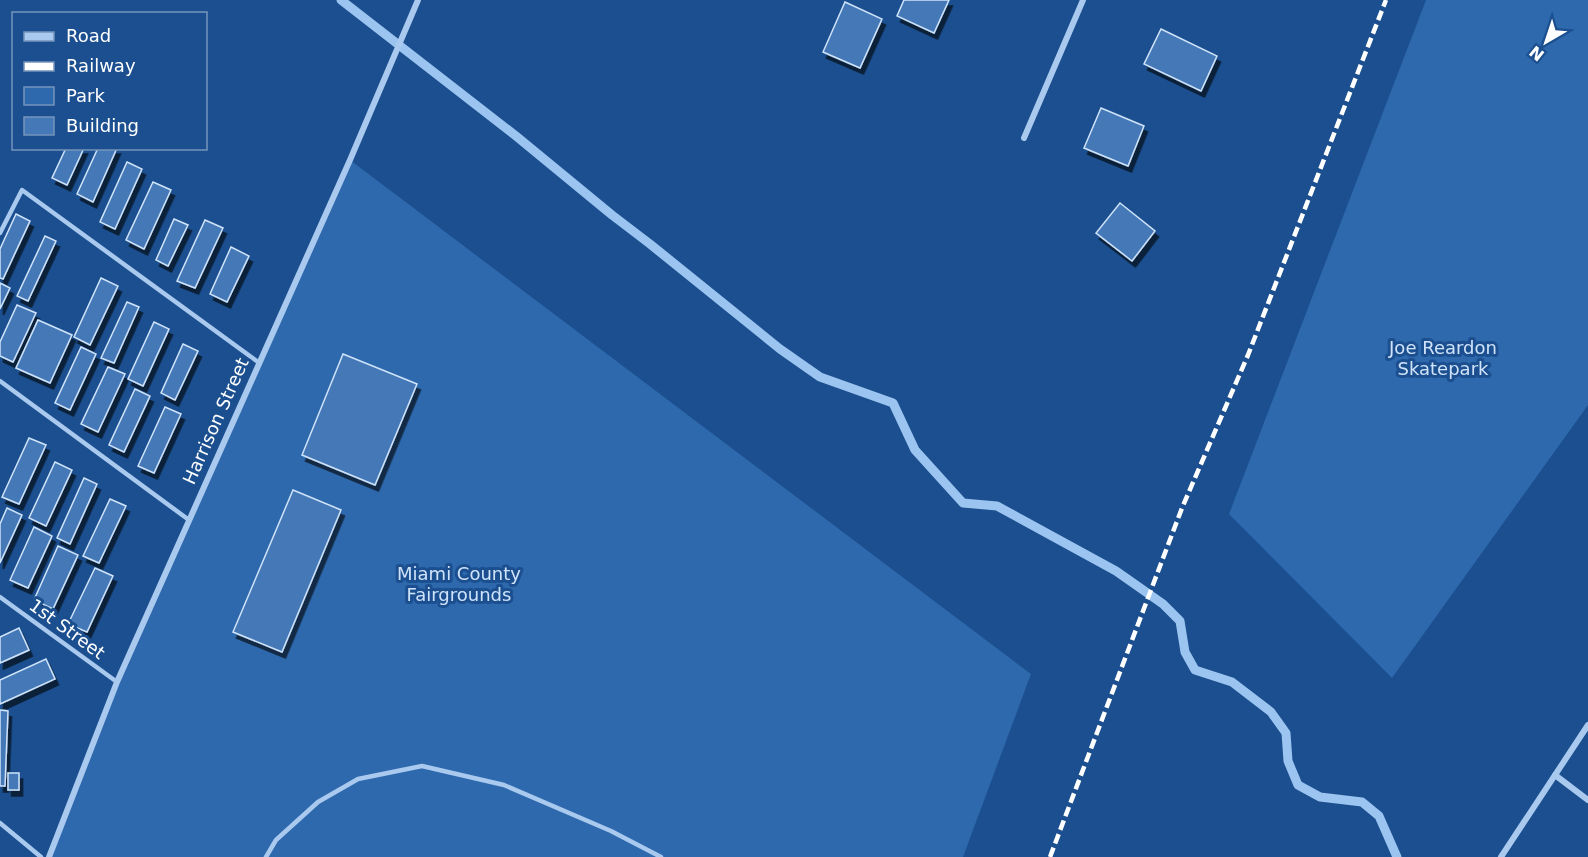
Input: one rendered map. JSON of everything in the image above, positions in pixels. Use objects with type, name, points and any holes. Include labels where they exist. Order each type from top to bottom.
[{"type":"street","name":"Harrison Street","points":[[49,857],[117,682],[418,0]]},
{"type":"street","points":[[1024,138],[1083,0]]},
{"type":"street","points":[[1501,857],[1588,725]]},
{"type":"street","points":[[1555,775],[1588,800]]},
{"type":"lane","points":[[0,233],[22,190],[258,362]]},
{"type":"lane","points":[[0,381],[189,520]]},
{"type":"lane","name":"1st Street","points":[[0,597],[117,682]]},
{"type":"lane","points":[[266,857],[276,840],[318,802],[358,779],[422,766],[504,785],[611,831],[661,857]]},
{"type":"lane","points":[[0,823],[42,857]]},
{"type":"green space","name":"Joe Reardon Skatepark","points":[[1426,0],[1588,0],[1588,405],[1392,678],[1229,514]]},
{"type":"green space","name":"Miami County Fairgrounds","points":[[350,160],[1031,674],[963,857],[49,857],[117,682]]},
{"type":"building","points":[[904,0],[949,0],[934,33],[897,16]]},
{"type":"building","points":[[845,2],[882,19],[860,68],[823,52]]},
{"type":"building","points":[[1161,29],[1217,56],[1201,91],[1144,64]]},
{"type":"building","points":[[1101,108],[1144,126],[1128,166],[1084,148]]},
{"type":"building","points":[[65,150],[83,150],[67,185],[52,178]]},
{"type":"building","points":[[97,150],[116,150],[93,202],[77,194]]},
{"type":"building","points":[[127,162],[142,169],[115,229],[100,222]]},
{"type":"building","points":[[153,182],[171,190],[144,249],[126,240]]},
{"type":"building","points":[[1120,203],[1155,231],[1132,261],[1096,233]]},
{"type":"building","points":[[16,214],[30,221],[3,279],[0,278],[0,249]]},
{"type":"building","points":[[174,219],[188,225],[168,266],[156,260]]},
{"type":"building","points":[[205,220],[223,228],[195,288],[177,281]]},
{"type":"building","points":[[45,236],[56,241],[28,301],[17,296]]},
{"type":"building","points":[[231,247],[249,256],[227,302],[210,294]]},
{"type":"building","points":[[101,278],[118,286],[90,345],[74,337]]},
{"type":"building","points":[[0,283],[10,288],[0,309]]},
{"type":"building","points":[[127,302],[139,307],[114,363],[101,358]]},
{"type":"building","points":[[17,305],[36,313],[13,362],[0,356],[0,342]]},
{"type":"building","points":[[38,320],[72,335],[50,383],[16,368]]},
{"type":"building","points":[[154,322],[169,329],[143,386],[128,379]]},
{"type":"building","points":[[183,344],[198,351],[175,400],[161,393]]},
{"type":"building","points":[[81,347],[96,354],[70,410],[55,403]]},
{"type":"building","points":[[343,354],[417,384],[375,485],[302,455]]},
{"type":"building","points":[[108,367],[125,374],[98,432],[81,424]]},
{"type":"building","points":[[135,389],[150,396],[124,452],[109,445]]},
{"type":"building","points":[[165,407],[181,414],[154,473],[138,466]]},
{"type":"building","points":[[29,438],[46,445],[19,504],[2,497]]},
{"type":"building","points":[[55,462],[72,470],[46,526],[29,518]]},
{"type":"building","points":[[84,478],[97,484],[70,544],[57,538]]},
{"type":"building","points":[[293,490],[341,510],[282,652],[233,632]]},
{"type":"building","points":[[110,499],[126,506],[99,563],[83,556]]},
{"type":"building","points":[[7,508],[22,515],[0,563],[0,524]]},
{"type":"building","points":[[34,527],[52,536],[28,588],[10,580]]},
{"type":"building","points":[[58,546],[78,555],[53,609],[34,600]]},
{"type":"building","points":[[95,568],[113,576],[87,632],[68,624]]},
{"type":"building","points":[[19,628],[29,650],[0,663],[0,637]]},
{"type":"building","points":[[46,659],[55,679],[0,704],[0,680]]},
{"type":"building","points":[[0,710],[8,711],[5,786],[0,786]]},
{"type":"building","points":[[8,773],[19,773],[19,790],[8,790]]},
{"type":"waterway","points":[[341,0],[516,136],[780,349],[820,377],[893,403],[915,450],[963,503],[997,506],[1116,571],[1163,604],[1180,621],[1185,652],[1195,670],[1232,682],[1271,712],[1286,733],[1288,761],[1298,785],[1320,797],[1362,802],[1379,816],[1397,857]]},
{"type":"railway","points":[[1050,857],[1182,508],[1248,355],[1386,0]]}]
